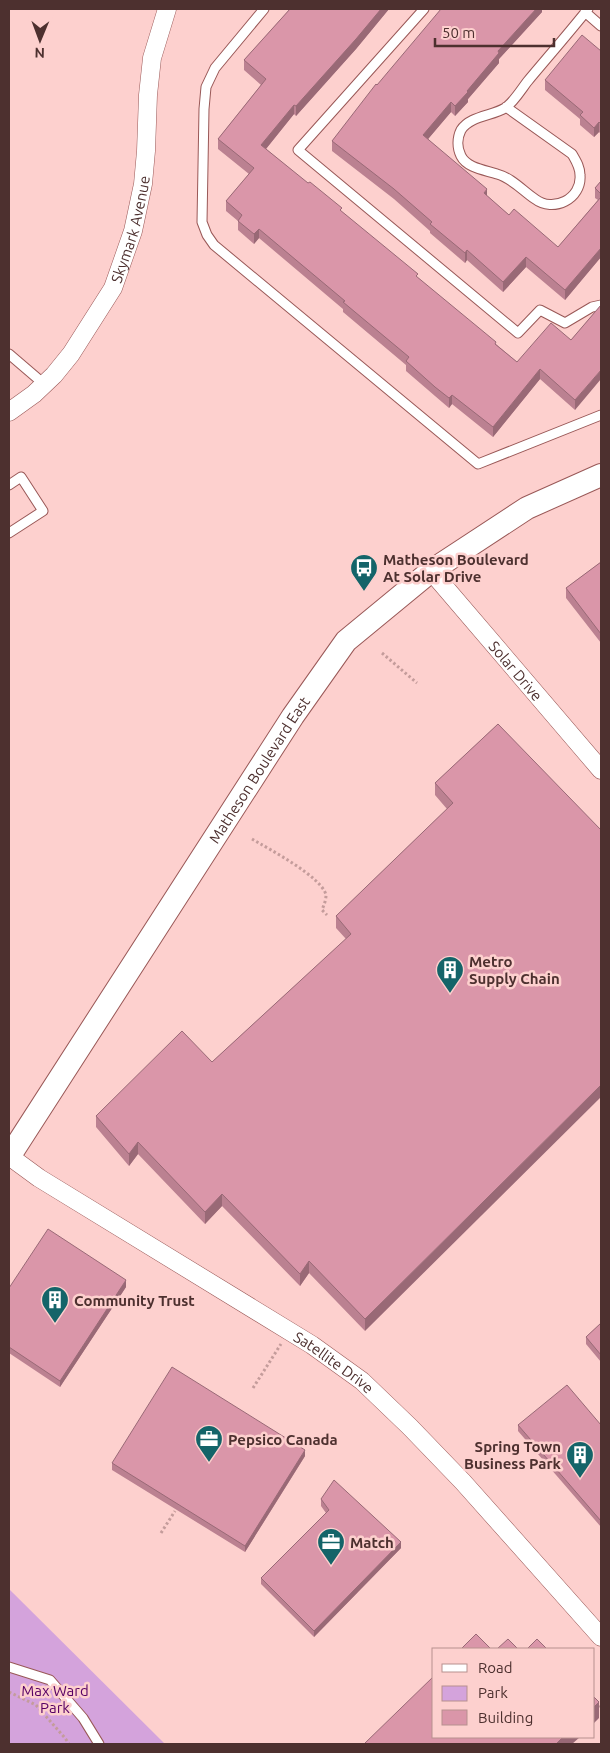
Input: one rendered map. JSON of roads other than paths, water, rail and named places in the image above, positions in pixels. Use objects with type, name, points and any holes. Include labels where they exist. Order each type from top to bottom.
[{"type":"street","name":"Skymark Avenue","points":[[9,412],[44,384],[71,354],[112,288],[133,232],[143,184],[152,58],[167,9]]},
{"type":"street","name":"Matheson Boulevard East","points":[[9,1156],[293,716],[346,642],[431,571],[527,508],[601,475]]},
{"type":"street","name":"Solar Drive","points":[[431,571],[601,770]]},
{"type":"street","name":"Satellite Drive","points":[[9,1156],[48,1183],[312,1344],[350,1372],[410,1427],[463,1482],[601,1637]]},
{"type":"lane","points":[[264,9],[215,68],[206,87],[202,222],[207,235],[214,245],[478,464],[601,415]]},
{"type":"lane","points":[[424,9],[298,150],[518,333],[540,310],[565,323],[592,307],[601,305]]},
{"type":"lane","points":[[506,107],[572,154],[578,164],[580,184],[576,193],[570,199],[554,205],[545,205],[537,201],[512,181],[499,174],[484,171],[465,162],[460,156],[458,139],[461,130],[467,124],[506,107],[587,10],[601,26]]},
{"type":"lane","points":[[9,354],[44,384]]},
{"type":"lane","points":[[9,486],[22,477],[43,511],[9,532]]},
{"type":"lane","points":[[9,1667],[50,1680],[83,1718],[98,1744]]},
{"type":"place","name":"Matheson Boulevard At Solar Drive","points":[[364,592]]},
{"type":"place","name":"Metro Supply Chain","points":[[450,994]]},
{"type":"place","name":"Community Trust","points":[[55,1324]]},
{"type":"place","name":"Pepsico Canada","points":[[209,1463]]},
{"type":"place","name":"Spring Town Business Park","points":[[580,1479]]},
{"type":"place","name":"Match","points":[[331,1566]]},
{"type":"park label","name":"Max Ward Park","points":[[55,1698]]}]
